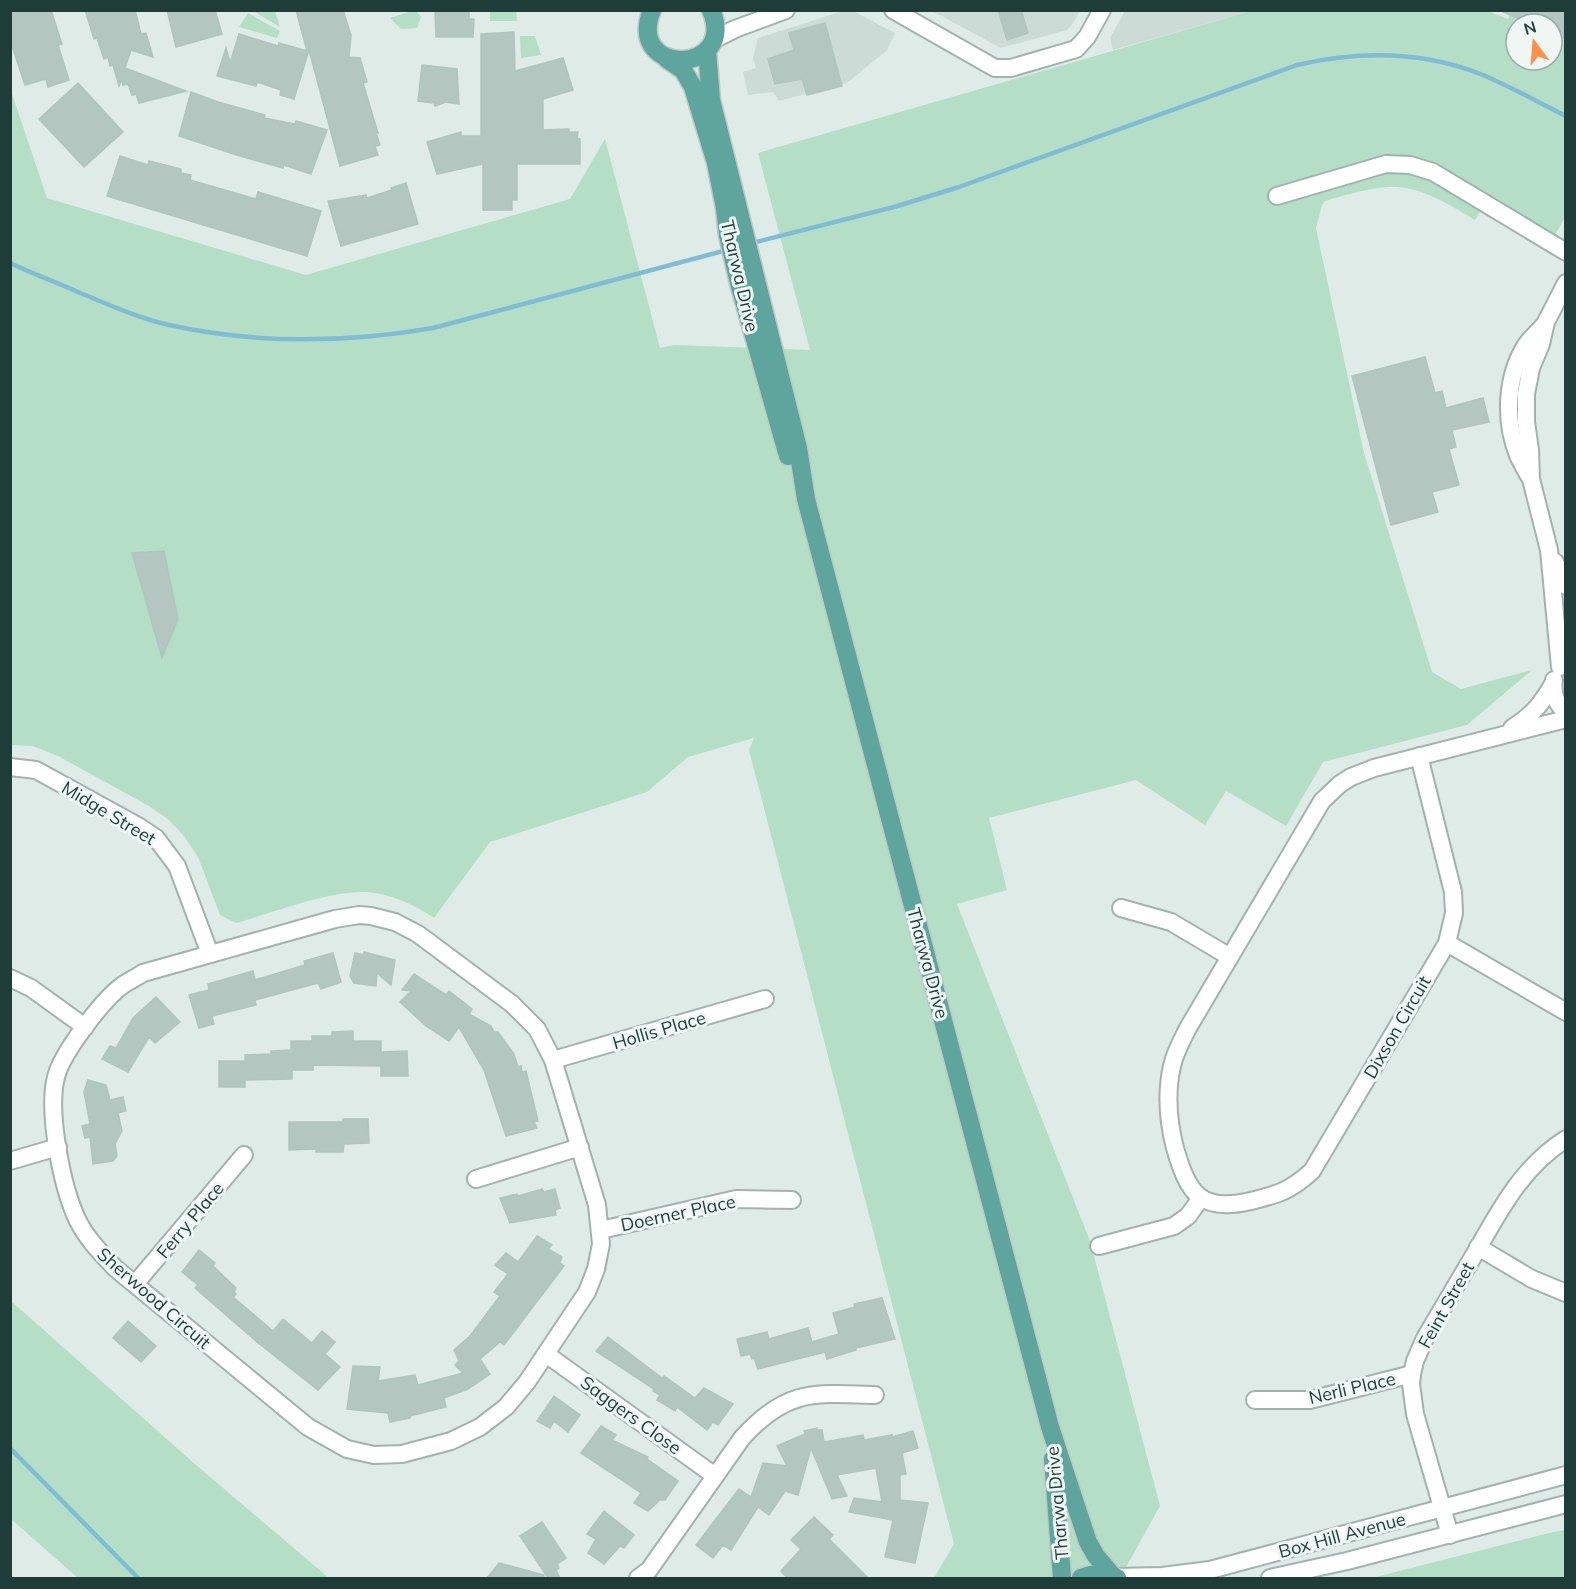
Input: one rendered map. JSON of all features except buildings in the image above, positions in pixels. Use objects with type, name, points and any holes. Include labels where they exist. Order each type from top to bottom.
[{"type":"main road","name":"Tharwa Drive","points":[[711,10],[716,30],[710,45],[711,100],[732,206],[728,235],[748,280],[786,450],[806,499],[1050,1427],[1088,1542],[1096,1556],[1116,1577]]},
{"type":"main road","name":"Tharwa Drive","points":[[649,14],[648,34],[652,44],[658,52],[682,70],[693,87],[716,163],[732,206]]},
{"type":"main road","points":[[667,58],[678,61],[689,60],[699,56],[710,45]]},
{"type":"main road","name":"Tharwa Drive","points":[[1050,1427],[1062,1578]]},
{"type":"main road","points":[[1081,1578],[1093,1574],[1116,1577]]},
{"type":"street","points":[[710,45],[735,29],[786,10]]},
{"type":"street","points":[[893,10],[995,68],[1011,68],[1076,48],[1087,38],[1102,10]]},
{"type":"street","points":[[1277,196],[1386,164],[1410,165],[1433,172],[1566,252]]},
{"type":"street","points":[[1498,735],[1528,718],[1544,700],[1563,665],[1549,550],[1531,479],[1518,455],[1511,429],[1509,404],[1516,366],[1526,345],[1546,322],[1566,283]]},
{"type":"street","points":[[1549,550],[1566,586]]},
{"type":"street","points":[[1554,684],[1556,700],[1566,713]]},
{"type":"street","points":[[1098,1246],[1174,1226],[1188,1216],[1201,1198],[1191,1189],[1183,1176],[1173,1137],[1168,1094],[1176,1052],[1322,801],[1351,777],[1374,768],[1566,719]]},
{"type":"street","name":"Dixson Circuit","points":[[1201,1198],[1216,1204],[1232,1206],[1275,1195],[1295,1186],[1312,1171],[1447,942],[1454,913],[1453,892],[1419,756]]},
{"type":"street","name":"Midge Street","points":[[10,766],[36,770],[156,838],[177,866],[210,954]]},
{"type":"street","points":[[1121,908],[1171,922],[1230,957]]},
{"type":"street","name":"Sherwood Circuit","points":[[371,916],[395,922],[418,934],[512,1004],[537,1029],[554,1060],[597,1205],[601,1230],[596,1269],[587,1292],[527,1382],[506,1407],[480,1427],[451,1441],[402,1454],[374,1455],[347,1449],[308,1427],[135,1284],[94,1246],[78,1221],[68,1191],[58,1147],[52,1098],[56,1075],[65,1054],[104,1003],[122,986],[143,973],[210,954],[335,919],[371,916]]},
{"type":"street","points":[[1447,942],[1566,1012]]},
{"type":"street","points":[[10,978],[31,988],[85,1028]]},
{"type":"street","name":"Hollis Place","points":[[554,1060],[765,999]]},
{"type":"street","name":"Feint Street","points":[[1450,1535],[1415,1414],[1412,1374],[1415,1361],[1425,1338],[1508,1197],[1527,1170],[1551,1148],[1566,1139]]},
{"type":"street","points":[[10,1161],[58,1147]]},
{"type":"street","points":[[476,1179],[580,1147]]},
{"type":"street","name":"Ferry Place","points":[[135,1284],[244,1155]]},
{"type":"street","name":"Doerner Place","points":[[601,1230],[736,1199],[792,1200]]},
{"type":"street","points":[[1478,1247],[1532,1279],[1566,1293]]},
{"type":"street","name":"Saggers Close","points":[[546,1354],[716,1476]]},
{"type":"street","name":"Nerli Place","points":[[1255,1400],[1310,1400],[1412,1374]]},
{"type":"street","points":[[638,1578],[649,1570],[742,1438],[759,1419],[792,1400],[821,1393],[875,1395]]},
{"type":"street","name":"Box Hill Avenue","points":[[1116,1577],[1162,1576],[1210,1570],[1566,1475]]},
{"type":"street","name":"Box Hill Avenue","points":[[1270,1578],[1347,1561],[1566,1504]]},
{"type":"shaded area","points":[[843,11],[853,11],[895,33],[887,50],[847,83],[779,101],[773,92],[748,95],[743,72],[756,68],[753,58],[758,38]]},
{"type":"shaded area","points":[[932,11],[1080,11],[1067,30],[1001,48]]},
{"type":"shaded area","points":[[1125,11],[1251,11],[1113,50],[1110,38]]},
{"type":"green space","points":[[415,10],[421,17],[417,28],[401,29],[390,18]]},
{"type":"green space","points":[[1485,10],[1504,17],[1504,72],[1564,72],[1564,12],[1512,12],[1565,11],[1565,217],[1555,235],[1490,196],[1475,220],[1434,197],[1418,191],[1387,187],[1325,201],[1316,228],[1364,453],[1432,672],[1461,689],[1532,670],[1467,725],[1323,762],[1286,826],[1226,791],[1205,825],[1136,780],[989,818],[1007,890],[957,904],[1090,1241],[1160,1506],[1120,1578],[934,1578],[954,1544],[749,750],[754,738],[688,757],[647,792],[490,842],[434,918],[393,897],[352,892],[319,898],[236,923],[220,915],[198,857],[184,836],[168,819],[149,806],[58,756],[33,746],[11,745],[10,88],[47,198],[306,275],[570,199],[605,139],[660,348],[674,345],[810,350],[758,153],[1251,11]]},
{"type":"green space","points":[[253,11],[275,11],[280,27]]},
{"type":"green space","points":[[490,11],[516,11],[517,21],[490,21]]},
{"type":"green space","points":[[248,13],[280,31],[277,38],[239,27]]},
{"type":"green space","points":[[520,36],[535,36],[541,55],[521,58]]},
{"type":"green space","points":[[11,1301],[196,1465],[329,1578],[78,1578],[11,1519]]},
{"type":"green space","points":[[1565,1530],[1565,1578],[1372,1578],[1549,1533]]},
{"type":"waterway","points":[[752,243],[894,207],[959,187],[1297,65],[1320,60],[1390,56],[1437,61],[1483,75],[1566,116]]},
{"type":"waterway","points":[[10,263],[146,319],[169,325],[235,336],[334,339],[433,328],[727,250]]},
{"type":"waterway","points":[[10,1448],[138,1578]]}]
